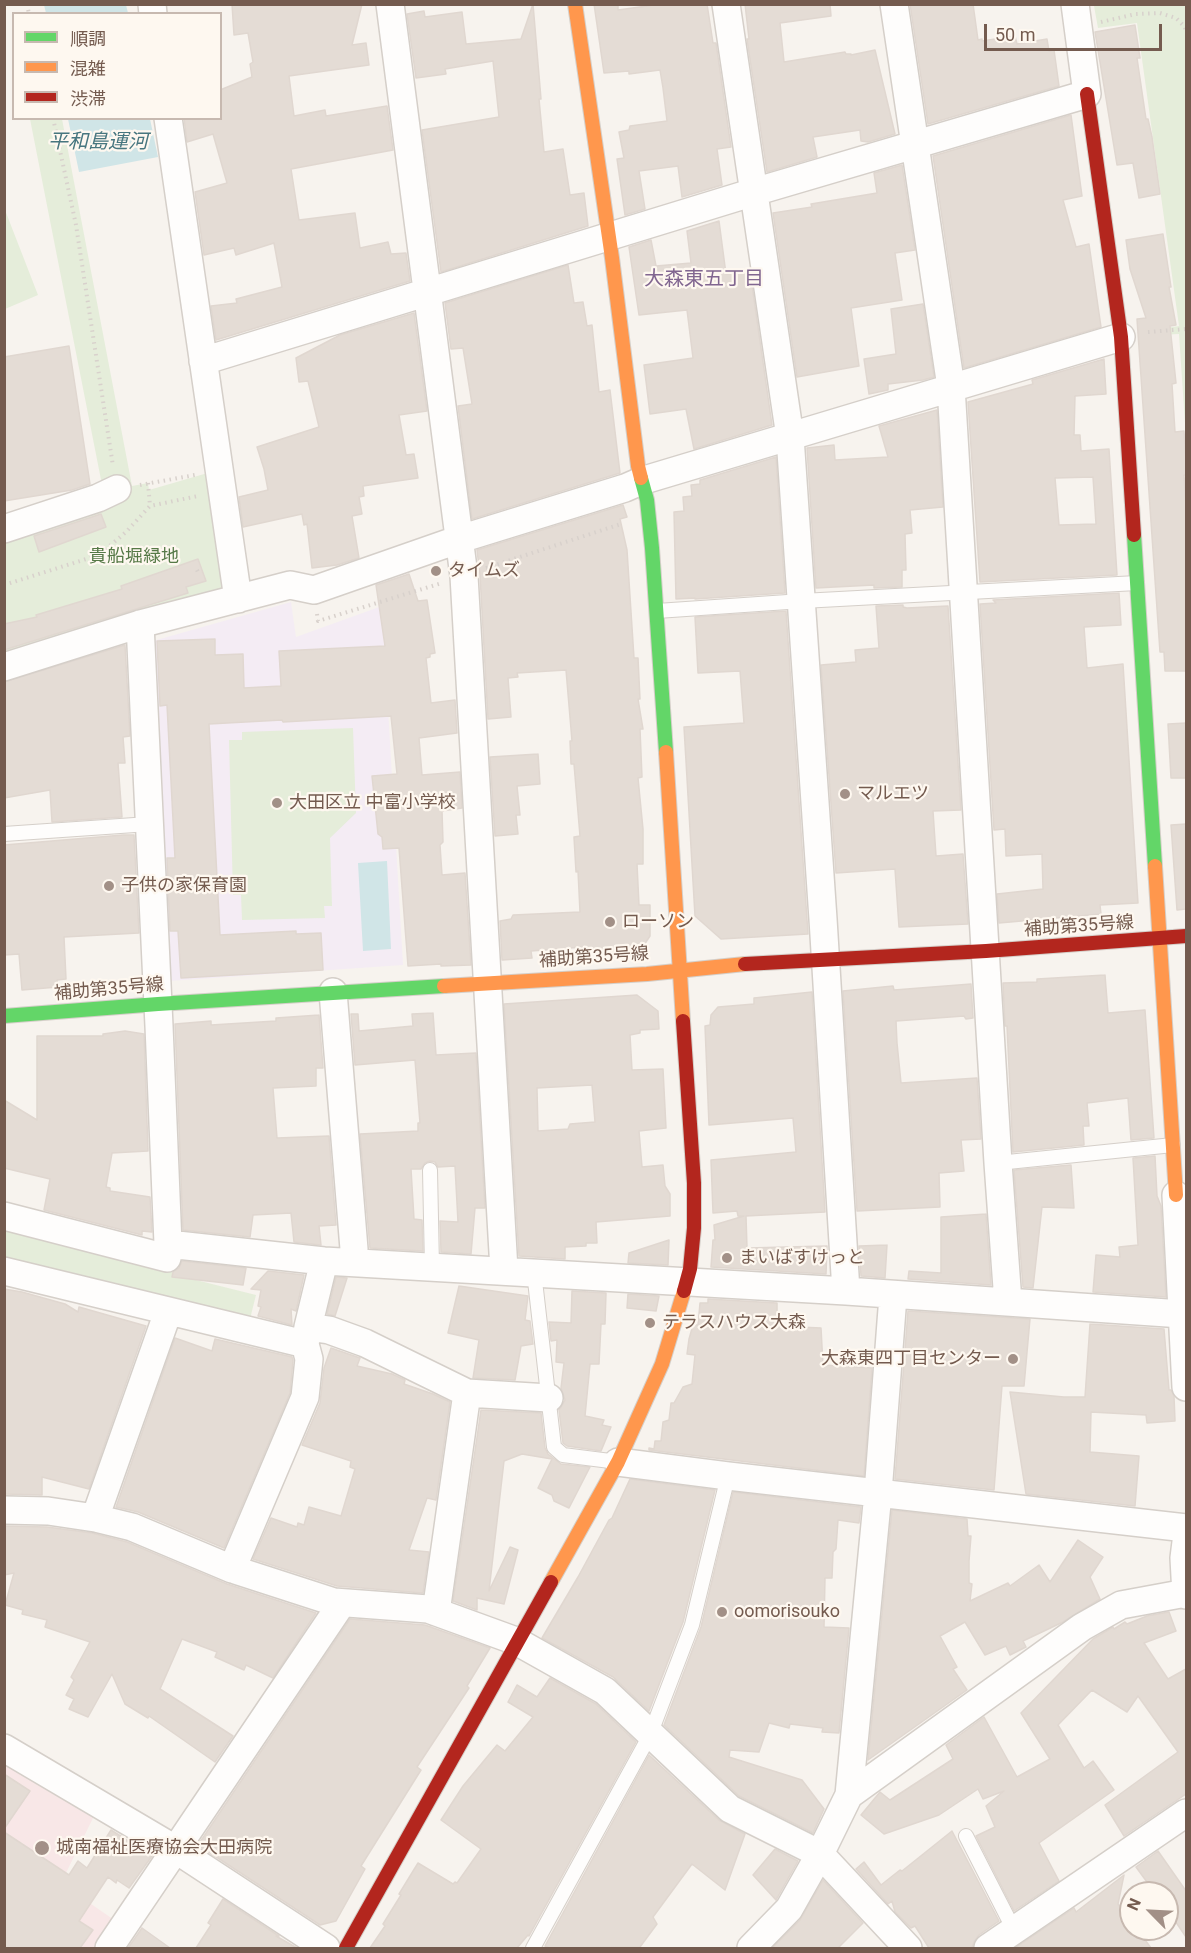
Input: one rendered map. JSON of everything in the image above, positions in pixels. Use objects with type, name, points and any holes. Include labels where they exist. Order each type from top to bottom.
[{"type":"street","points":[[390,4],[464,576],[504,1270]]},
{"type":"street","points":[[346,1948],[618,1462],[662,1364],[690,1269],[694,1228],[694,1183],[657,611],[647,500],[641,481],[609,238],[574,4]]},
{"type":"street","points":[[726,4],[790,437],[846,1291]]},
{"type":"street","points":[[894,4],[951,387],[1008,1302]]},
{"type":"street","points":[[1077,16],[1121,337],[1173,1145],[1186,1387]]},
{"type":"street","points":[[203,361],[754,192],[1088,94]]},
{"type":"street","points":[[168,120],[237,599]]},
{"type":"street","points":[[4,667],[140,624],[290,585],[314,590],[460,539],[641,481],[1121,337]]},
{"type":"street","points":[[4,529],[98,498],[117,489]]},
{"type":"street","points":[[4,1216],[167,1258],[158,1004],[140,624]]},
{"type":"street","name":"補助第35号線","points":[[4,1016],[1186,936]]},
{"type":"street","points":[[333,992],[354,1249],[353,1262]]},
{"type":"street","points":[[168,1244],[324,1261],[846,1291],[1182,1314]]},
{"type":"street","points":[[232,1569],[305,1397],[309,1359],[306,1336],[324,1261]]},
{"type":"street","points":[[4,1271],[168,1312],[306,1336],[329,1330],[365,1343],[467,1393],[549,1398]]},
{"type":"street","points":[[751,1948],[789,1909],[820,1854],[849,1795],[878,1493],[893,1296]]},
{"type":"street","points":[[95,1518],[168,1312]]},
{"type":"street","points":[[436,1612],[467,1393]]},
{"type":"street","points":[[618,1462],[1186,1528]]},
{"type":"street","points":[[4,1510],[48,1511],[95,1518],[132,1527],[232,1569],[342,1603],[428,1609],[516,1641],[605,1691],[730,1809],[820,1854],[908,1948]]},
{"type":"street","points":[[849,1795],[1082,1627],[1121,1605],[1186,1594],[1184,1558],[1186,1542]]},
{"type":"street","points":[[109,1948],[342,1603]]},
{"type":"street","points":[[4,1748],[175,1849],[327,1948]]},
{"type":"street","points":[[988,1948],[1186,1813]]},
{"type":"lane","points":[[657,611],[1137,583]]},
{"type":"lane","points":[[4,834],[149,824]]},
{"type":"lane","points":[[998,1163],[1173,1145]]},
{"type":"lane","points":[[430,1170],[432,1267]]},
{"type":"lane","points":[[534,1272],[554,1448],[562,1455],[618,1462]]},
{"type":"lane","points":[[533,1948],[650,1735],[692,1624],[728,1476]]},
{"type":"lane","points":[[966,1836],[1014,1930]]},
{"type":"path","points":[[1077,16],[1160,13],[1176,18],[1185,27],[1186,33]]},
{"type":"path","points":[[53,120],[76,225],[117,489],[148,483],[220,481]]},
{"type":"path","points":[[1121,337],[1186,329]]},
{"type":"path","points":[[4,585],[99,555],[126,532],[150,506],[220,481]]},
{"type":"path","points":[[148,483],[150,506]]},
{"type":"shaded area","name":"大田区立 中富小学校","points":[[291,602],[296,637],[382,606],[403,965],[169,981],[153,641]]},
{"type":"shaded area","name":"城南福祉医療協会大田病院","points":[[4,1760],[96,1812],[61,1883],[117,1922],[99,1948],[5,1948]]},
{"type":"green space","points":[[1099,4],[1186,5],[1186,438],[1179,334],[1140,336],[1139,332],[1179,326],[1137,23],[1098,28],[1094,6]]},
{"type":"green space","name":"貴船堀緑地","points":[[30,120],[62,120],[132,486],[148,483],[149,490],[218,470],[238,599],[5,668],[4,529],[104,495]]},
{"type":"green space","points":[[5,210],[38,295],[4,309]]},
{"type":"green space","points":[[353,728],[356,813],[330,838],[332,906],[324,906],[325,918],[242,920],[241,895],[233,895],[229,740],[242,740],[242,732]]},
{"type":"green space","points":[[5,1225],[160,1262],[176,1275],[256,1295],[249,1323],[5,1263]]},
{"type":"water","points":[[44,5],[126,5],[128,12],[46,12]]},
{"type":"water","name":"平和島運河","points":[[68,120],[150,120],[158,157],[79,172]]},
{"type":"water","points":[[387,861],[391,949],[363,951],[358,863]]},
{"type":"building","points":[[232,4],[362,4],[352,45],[366,43],[369,65],[289,76],[294,116],[325,110],[326,116],[387,106],[393,150],[291,169],[299,220],[355,213],[360,248],[388,242],[391,254],[406,253],[410,281],[216,340],[211,306],[237,303],[236,299],[282,287],[274,243],[236,255],[234,248],[204,255],[195,192],[227,183],[213,134],[187,142],[184,120],[222,120],[222,89],[252,77],[250,64],[253,62],[248,33],[234,35]]},
{"type":"building","points":[[533,4],[544,152],[563,149],[570,195],[584,193],[588,226],[441,272],[422,130],[499,117],[493,61],[445,69],[446,74],[416,78],[407,14],[424,11],[425,17],[462,12],[466,44],[521,39]]},
{"type":"building","points":[[594,4],[618,4],[618,10],[661,4],[707,4],[713,43],[716,43],[731,147],[717,149],[722,185],[682,197],[678,166],[639,171],[645,209],[625,215],[617,159],[624,158],[619,132],[629,130],[630,126],[667,121],[663,88],[660,70],[629,74],[629,71],[604,73]]},
{"type":"building","points":[[745,4],[830,4],[831,16],[780,23],[784,62],[845,52],[851,55],[875,50],[895,134],[868,142],[861,141],[860,130],[813,137],[817,157],[767,172],[747,39],[749,39]]},
{"type":"building","points":[[910,4],[973,4],[978,40],[1015,36],[1017,44],[1047,39],[1049,51],[1054,50],[1059,86],[928,124]]},
{"type":"building","points":[[1135,25],[1140,58],[1137,58],[1146,119],[1148,119],[1152,137],[1160,194],[1139,198],[1133,163],[1117,165],[1095,32]]},
{"type":"building","points":[[1071,115],[1082,196],[1063,200],[1076,247],[1089,244],[1101,327],[964,368],[933,156]]},
{"type":"building","points":[[902,165],[915,250],[895,253],[902,300],[851,308],[859,366],[797,377],[773,213],[877,193],[874,173]]},
{"type":"building","points":[[719,221],[726,274],[750,271],[772,425],[694,449],[686,409],[650,414],[644,365],[693,358],[687,310],[639,315],[629,247],[651,240],[656,266],[691,263],[687,231]]},
{"type":"building","points":[[1163,234],[1176,325],[1170,326],[1176,383],[1172,384],[1175,432],[1184,431],[1186,461],[1186,475],[1184,475],[1186,671],[1165,671],[1164,652],[1160,652],[1137,319],[1146,318],[1130,269],[1126,240]]},
{"type":"building","points":[[568,265],[574,303],[583,302],[587,326],[592,325],[599,392],[610,390],[620,473],[472,519],[458,406],[472,404],[463,348],[451,349],[445,303]]},
{"type":"building","points":[[923,304],[934,377],[888,384],[888,390],[869,394],[864,359],[896,354],[891,309]]},
{"type":"building","points":[[414,313],[427,411],[399,415],[406,455],[414,454],[418,478],[363,486],[364,496],[359,497],[362,514],[352,516],[359,558],[337,565],[312,568],[307,524],[304,525],[302,514],[243,527],[239,497],[268,490],[257,447],[319,427],[308,381],[299,382],[296,358],[340,335]]},
{"type":"building","points":[[69,346],[90,484],[72,490],[4,501],[4,357]]},
{"type":"building","points":[[1104,359],[1106,394],[1075,396],[1074,435],[1080,435],[1081,451],[1109,449],[1117,575],[980,582],[968,402],[1033,384],[1032,380]],"holes":[[[1093,477],[1096,524],[1059,525],[1055,478]]]},
{"type":"building","points":[[937,410],[943,507],[910,510],[912,533],[905,534],[906,570],[902,570],[902,587],[874,588],[874,585],[816,588],[807,448],[834,445],[835,460],[888,457],[879,426]]},
{"type":"building","points":[[776,457],[785,593],[676,599],[674,512],[684,511],[683,497],[692,496],[691,485],[700,484],[700,480]]},
{"type":"building","points":[[623,505],[627,517],[620,519],[627,550],[634,658],[638,658],[640,699],[638,699],[643,729],[640,729],[642,777],[638,778],[643,829],[643,864],[637,864],[639,905],[650,905],[650,936],[636,952],[583,953],[583,947],[531,951],[532,958],[502,960],[500,921],[511,919],[513,915],[580,912],[574,837],[580,836],[574,764],[571,764],[570,741],[572,741],[566,670],[517,673],[518,677],[508,678],[511,717],[488,719],[477,550]]},
{"type":"building","points":[[101,514],[106,527],[39,552],[34,536]]},
{"type":"building","points":[[198,559],[206,581],[186,587],[188,593],[4,650],[4,624],[37,617],[36,615],[122,589],[121,586]]},
{"type":"building","points":[[409,574],[418,601],[427,600],[435,653],[426,658],[431,703],[455,700],[457,733],[419,738],[422,775],[460,772],[462,808],[442,811],[443,842],[440,845],[442,875],[465,873],[471,965],[408,966],[399,848],[383,849],[382,837],[378,834],[372,776],[397,774],[391,716],[283,722],[282,720],[209,724],[220,935],[296,931],[296,934],[321,933],[323,970],[181,978],[178,931],[170,931],[167,858],[175,858],[167,705],[160,706],[157,641],[215,639],[215,655],[243,654],[244,688],[281,686],[279,651],[385,646],[376,585]]},
{"type":"building","points":[[1119,593],[1121,625],[1084,627],[1087,668],[1123,664],[1138,903],[1100,905],[1101,914],[999,923],[997,894],[1043,889],[1042,854],[1006,856],[1005,829],[994,830],[980,604],[996,603],[993,600]]},
{"type":"building","points":[[903,605],[907,608],[948,606],[961,810],[933,811],[936,856],[963,854],[968,924],[899,927],[895,869],[836,873],[821,665],[856,662],[855,650],[879,648],[876,606]]},
{"type":"building","points":[[786,611],[808,934],[721,939],[695,916],[684,727],[744,723],[740,671],[698,673],[695,617]]},
{"type":"building","points":[[125,645],[130,736],[123,737],[125,763],[118,763],[122,817],[52,822],[50,790],[4,798],[4,682]]},
{"type":"building","points":[[1186,723],[1186,778],[1171,778],[1168,724]]},
{"type":"building","points":[[538,754],[540,784],[517,786],[520,815],[516,815],[518,834],[495,836],[490,757]]},
{"type":"building","points":[[1186,824],[1186,909],[1177,910],[1171,825]]},
{"type":"building","points":[[134,835],[139,933],[64,937],[66,979],[57,980],[58,987],[22,990],[19,954],[4,955],[4,845]]},
{"type":"building","points":[[1105,975],[1108,1013],[1145,1010],[1154,1138],[1131,1140],[1128,1098],[1087,1103],[1089,1126],[1083,1126],[1084,1145],[1013,1152],[1003,983]]},
{"type":"building","points":[[971,984],[973,1018],[966,1019],[964,1016],[896,1021],[897,1043],[901,1083],[977,1078],[981,1139],[961,1140],[964,1171],[939,1173],[940,1207],[857,1211],[843,991],[893,986],[894,990]]},
{"type":"building","points":[[812,992],[825,1212],[746,1216],[747,1248],[827,1246],[826,1274],[711,1267],[713,1240],[715,1240],[714,1225],[744,1216],[738,1216],[737,1211],[713,1213],[711,1160],[796,1152],[793,1118],[709,1125],[705,1026],[710,1025],[711,1015],[718,1007],[754,1004],[754,998]]},
{"type":"building","points":[[637,995],[658,1011],[659,1029],[640,1030],[640,1033],[630,1035],[632,1070],[663,1069],[666,1128],[639,1131],[642,1167],[663,1165],[665,1186],[670,1194],[670,1216],[596,1222],[597,1243],[565,1247],[565,1259],[519,1256],[504,1004]],"holes":[[[592,1085],[595,1122],[570,1124],[568,1129],[538,1131],[537,1088]]]},
{"type":"building","points":[[433,1013],[436,1055],[476,1053],[485,1208],[475,1208],[471,1254],[441,1252],[440,1221],[458,1222],[455,1166],[438,1167],[435,1162],[430,1161],[425,1163],[421,1169],[411,1169],[414,1219],[422,1220],[423,1251],[370,1248],[360,1134],[418,1131],[418,1123],[420,1123],[415,1060],[355,1065],[351,1014],[358,1014],[359,1031],[413,1026],[412,1014]]},
{"type":"building","points":[[319,1015],[323,1068],[316,1068],[316,1086],[273,1088],[277,1138],[329,1136],[336,1225],[319,1226],[321,1245],[294,1242],[291,1213],[253,1215],[250,1237],[183,1230],[175,1024],[211,1021],[211,1025],[276,1021],[276,1018]]},
{"type":"building","points":[[125,1031],[144,1034],[148,1151],[112,1153],[106,1187],[110,1188],[110,1191],[150,1197],[152,1232],[142,1231],[142,1235],[44,1210],[50,1179],[4,1168],[4,1100],[37,1120],[37,1036],[103,1036],[103,1034]]},
{"type":"building","points":[[1155,1156],[1157,1196],[1161,1206],[1166,1297],[1093,1292],[1096,1255],[1120,1257],[1119,1247],[1138,1245],[1133,1158]]},
{"type":"building","points":[[1071,1165],[1074,1208],[1042,1207],[1033,1288],[1023,1287],[1014,1170]]},
{"type":"building","points":[[986,1214],[991,1285],[908,1279],[909,1271],[941,1273],[941,1217]]},
{"type":"building","points":[[669,1240],[668,1265],[628,1263],[629,1253]]},
{"type":"building","points":[[887,1245],[885,1278],[861,1276],[859,1246]]},
{"type":"building","points":[[182,1261],[246,1268],[243,1285],[172,1277],[173,1272],[179,1268]]},
{"type":"building","points":[[268,1271],[304,1275],[296,1311],[291,1309],[292,1325],[258,1316],[261,1307],[258,1306],[261,1290],[251,1289]]},
{"type":"building","points":[[336,1277],[347,1278],[335,1316],[327,1314]]},
{"type":"building","points":[[459,1286],[528,1296],[525,1320],[530,1321],[533,1344],[521,1346],[515,1380],[473,1378],[479,1340],[448,1333]]},
{"type":"building","points":[[4,1289],[65,1304],[78,1312],[79,1307],[146,1326],[89,1489],[42,1477],[42,1495],[4,1494]]},
{"type":"building","points":[[572,1291],[606,1293],[605,1324],[601,1324],[599,1364],[590,1364],[585,1416],[604,1420],[602,1425],[611,1427],[601,1451],[567,1446],[563,1443],[559,1410],[565,1400],[561,1388],[564,1363],[556,1362],[557,1340],[551,1341],[549,1322],[571,1323]]},
{"type":"building","points":[[628,1294],[659,1296],[656,1311],[627,1308]]},
{"type":"building","points":[[708,1299],[777,1303],[777,1326],[821,1328],[823,1365],[872,1368],[864,1476],[649,1450],[649,1448],[654,1449],[655,1441],[661,1441],[663,1422],[669,1420],[671,1403],[674,1403],[683,1387],[692,1384],[695,1355],[687,1354],[689,1339],[693,1325],[698,1325],[700,1303],[708,1303]]},
{"type":"building","points":[[908,1311],[1030,1319],[1024,1386],[1002,1386],[994,1490],[895,1479]]},
{"type":"building","points":[[1090,1324],[1164,1329],[1169,1390],[1174,1396],[1175,1421],[1147,1423],[1146,1415],[1091,1412],[1090,1452],[1139,1456],[1135,1506],[1026,1494],[1010,1392],[1085,1397]]},
{"type":"building","points":[[175,1338],[212,1351],[215,1339],[292,1357],[293,1360],[290,1393],[224,1548],[138,1512],[116,1507]]},
{"type":"building","points":[[331,1348],[360,1358],[357,1366],[392,1374],[405,1380],[404,1384],[450,1402],[436,1500],[427,1498],[409,1550],[429,1552],[423,1593],[337,1586],[253,1559],[271,1518],[297,1527],[298,1523],[304,1525],[309,1507],[341,1516],[355,1469],[350,1467],[351,1461],[302,1445],[320,1403],[324,1368]]},
{"type":"building","points":[[481,1410],[541,1413],[545,1448],[548,1454],[561,1464],[590,1467],[569,1508],[554,1501],[552,1495],[538,1488],[552,1459],[522,1454],[504,1461],[489,1591],[510,1547],[518,1550],[504,1604],[477,1598],[477,1610],[453,1601]]},
{"type":"building","points":[[630,1479],[715,1490],[683,1622],[649,1711],[613,1677],[542,1638],[612,1518]]},
{"type":"building","points":[[733,1492],[861,1507],[859,1523],[838,1520],[832,1578],[825,1578],[824,1627],[849,1628],[839,1733],[822,1732],[823,1728],[790,1724],[789,1728],[769,1723],[759,1752],[730,1750],[729,1757],[802,1780],[824,1809],[813,1833],[739,1796],[664,1725],[701,1627]]},
{"type":"building","points":[[892,1510],[967,1519],[968,1536],[971,1536],[970,1601],[1008,1583],[1010,1586],[1039,1565],[1050,1582],[1078,1540],[1103,1557],[1090,1577],[1100,1599],[1063,1622],[1023,1641],[1026,1647],[1010,1655],[1006,1646],[985,1655],[965,1622],[940,1636],[957,1667],[953,1669],[967,1690],[868,1760]]},
{"type":"building","points":[[4,1526],[47,1527],[92,1533],[127,1542],[227,1584],[316,1613],[273,1678],[246,1665],[244,1670],[215,1657],[217,1652],[182,1639],[160,1689],[233,1736],[215,1762],[149,1716],[148,1718],[125,1704],[112,1674],[88,1717],[69,1709],[74,1699],[66,1695],[74,1680],[71,1677],[90,1642],[45,1627],[47,1620],[22,1614],[23,1610],[5,1605],[14,1573],[4,1575]]},
{"type":"building","points":[[1169,1612],[1176,1631],[1144,1643],[1168,1679],[1186,1669],[1186,1794],[1124,1836],[1105,1805],[1178,1752],[1138,1696],[1127,1712],[1092,1690],[1058,1725],[1084,1768],[1093,1761],[1114,1790],[1039,1843],[1059,1881],[1014,1911],[976,1836],[995,1827],[986,1806],[1004,1791],[983,1799],[978,1789],[939,1815],[884,1834],[861,1815],[880,1792],[890,1800],[953,1759],[946,1745],[984,1717],[1017,1777],[1050,1759],[1021,1713],[1093,1639],[1125,1622],[1127,1624],[1147,1616]]},
{"type":"building","points":[[350,1619],[425,1625],[490,1648],[467,1686],[469,1688],[417,1767],[421,1770],[361,1866],[365,1869],[336,1921],[320,1925],[198,1845]]},
{"type":"building","points":[[550,1678],[596,1704],[636,1742],[529,1936],[517,1948],[370,1948],[385,1926],[383,1924],[418,1863],[453,1884],[457,1883],[481,1849],[441,1820],[463,1786],[497,1745],[505,1751],[533,1717],[508,1702],[517,1685],[537,1697]]},
{"type":"building","points":[[649,1755],[719,1820],[745,1834],[725,1890],[692,1864],[653,1917],[657,1924],[640,1947],[549,1948],[545,1946]]},
{"type":"building","points":[[4,1774],[30,1791],[4,1829]]},
{"type":"building","points":[[111,1830],[152,1856],[129,1888],[108,1877],[79,1921],[93,1930],[80,1948],[4,1948],[4,1832],[69,1875],[78,1861],[87,1868]]},
{"type":"building","points":[[952,1831],[999,1921],[979,1935],[972,1948],[929,1948],[915,1926],[911,1928],[895,1912],[892,1901],[888,1904],[856,1869],[864,1862],[881,1885]]},
{"type":"building","points":[[775,1849],[798,1861],[776,1900],[753,1875]]},
{"type":"building","points":[[1158,1851],[1179,1881],[1146,1881],[1136,1867]]},
{"type":"building","points":[[1124,1875],[1123,1881],[1119,1881],[1119,1941],[1146,1941],[1151,1948],[1015,1948],[1074,1908],[1076,1912]]},
{"type":"building","points":[[823,1880],[863,1923],[838,1948],[772,1948],[800,1920]]},
{"type":"building","points":[[1179,1881],[1186,1891],[1186,1937],[1179,1927]]},
{"type":"building","points":[[223,1899],[297,1948],[196,1948],[211,1925],[208,1923]]},
{"type":"building","points":[[142,1928],[170,1948],[128,1948]]},
{"type":"traffic: fast","points":[[641,478],[647,500],[652,548],[666,752]]},
{"type":"traffic: fast","points":[[1134,535],[1155,866]]},
{"type":"traffic: fast","points":[[4,1016],[444,986]]},
{"type":"traffic: slow","points":[[575,4],[641,478]]},
{"type":"traffic: slow","points":[[666,752],[683,1021]]},
{"type":"traffic: slow","points":[[1155,866],[1176,1195]]},
{"type":"traffic: slow","points":[[444,986],[647,974],[745,964]]},
{"type":"traffic: slow","points":[[551,1582],[618,1462],[662,1364],[684,1291]]},
{"type":"traffic: jam","points":[[1087,94],[1121,337],[1134,535]]},
{"type":"traffic: jam","points":[[745,964],[986,951],[1186,936]]},
{"type":"traffic: jam","points":[[683,1021],[694,1183],[694,1228],[690,1269],[684,1291]]},
{"type":"traffic: jam","points":[[346,1948],[551,1582]]},
{"type":"place","name":"タイムズ","points":[[436,571]]},
{"type":"place","name":"マルエツ","points":[[845,794]]},
{"type":"place","name":"大田区立 中富小学校","points":[[277,803]]},
{"type":"place","name":"子供の家保育園","points":[[109,886]]},
{"type":"place","name":"ローソン","points":[[610,922]]},
{"type":"place","name":"まいばすけっと","points":[[727,1258]]},
{"type":"place","name":"テラスハウス大森","points":[[650,1323]]},
{"type":"place","name":"大森東四丁目センター","points":[[1013,1359]]},
{"type":"place","name":"oomorisouko","points":[[722,1612]]},
{"type":"place","name":"城南福祉医療協会大田病院","points":[[42,1848]]},
{"type":"district","name":"大森東五丁目","points":[[704,280]]}]
